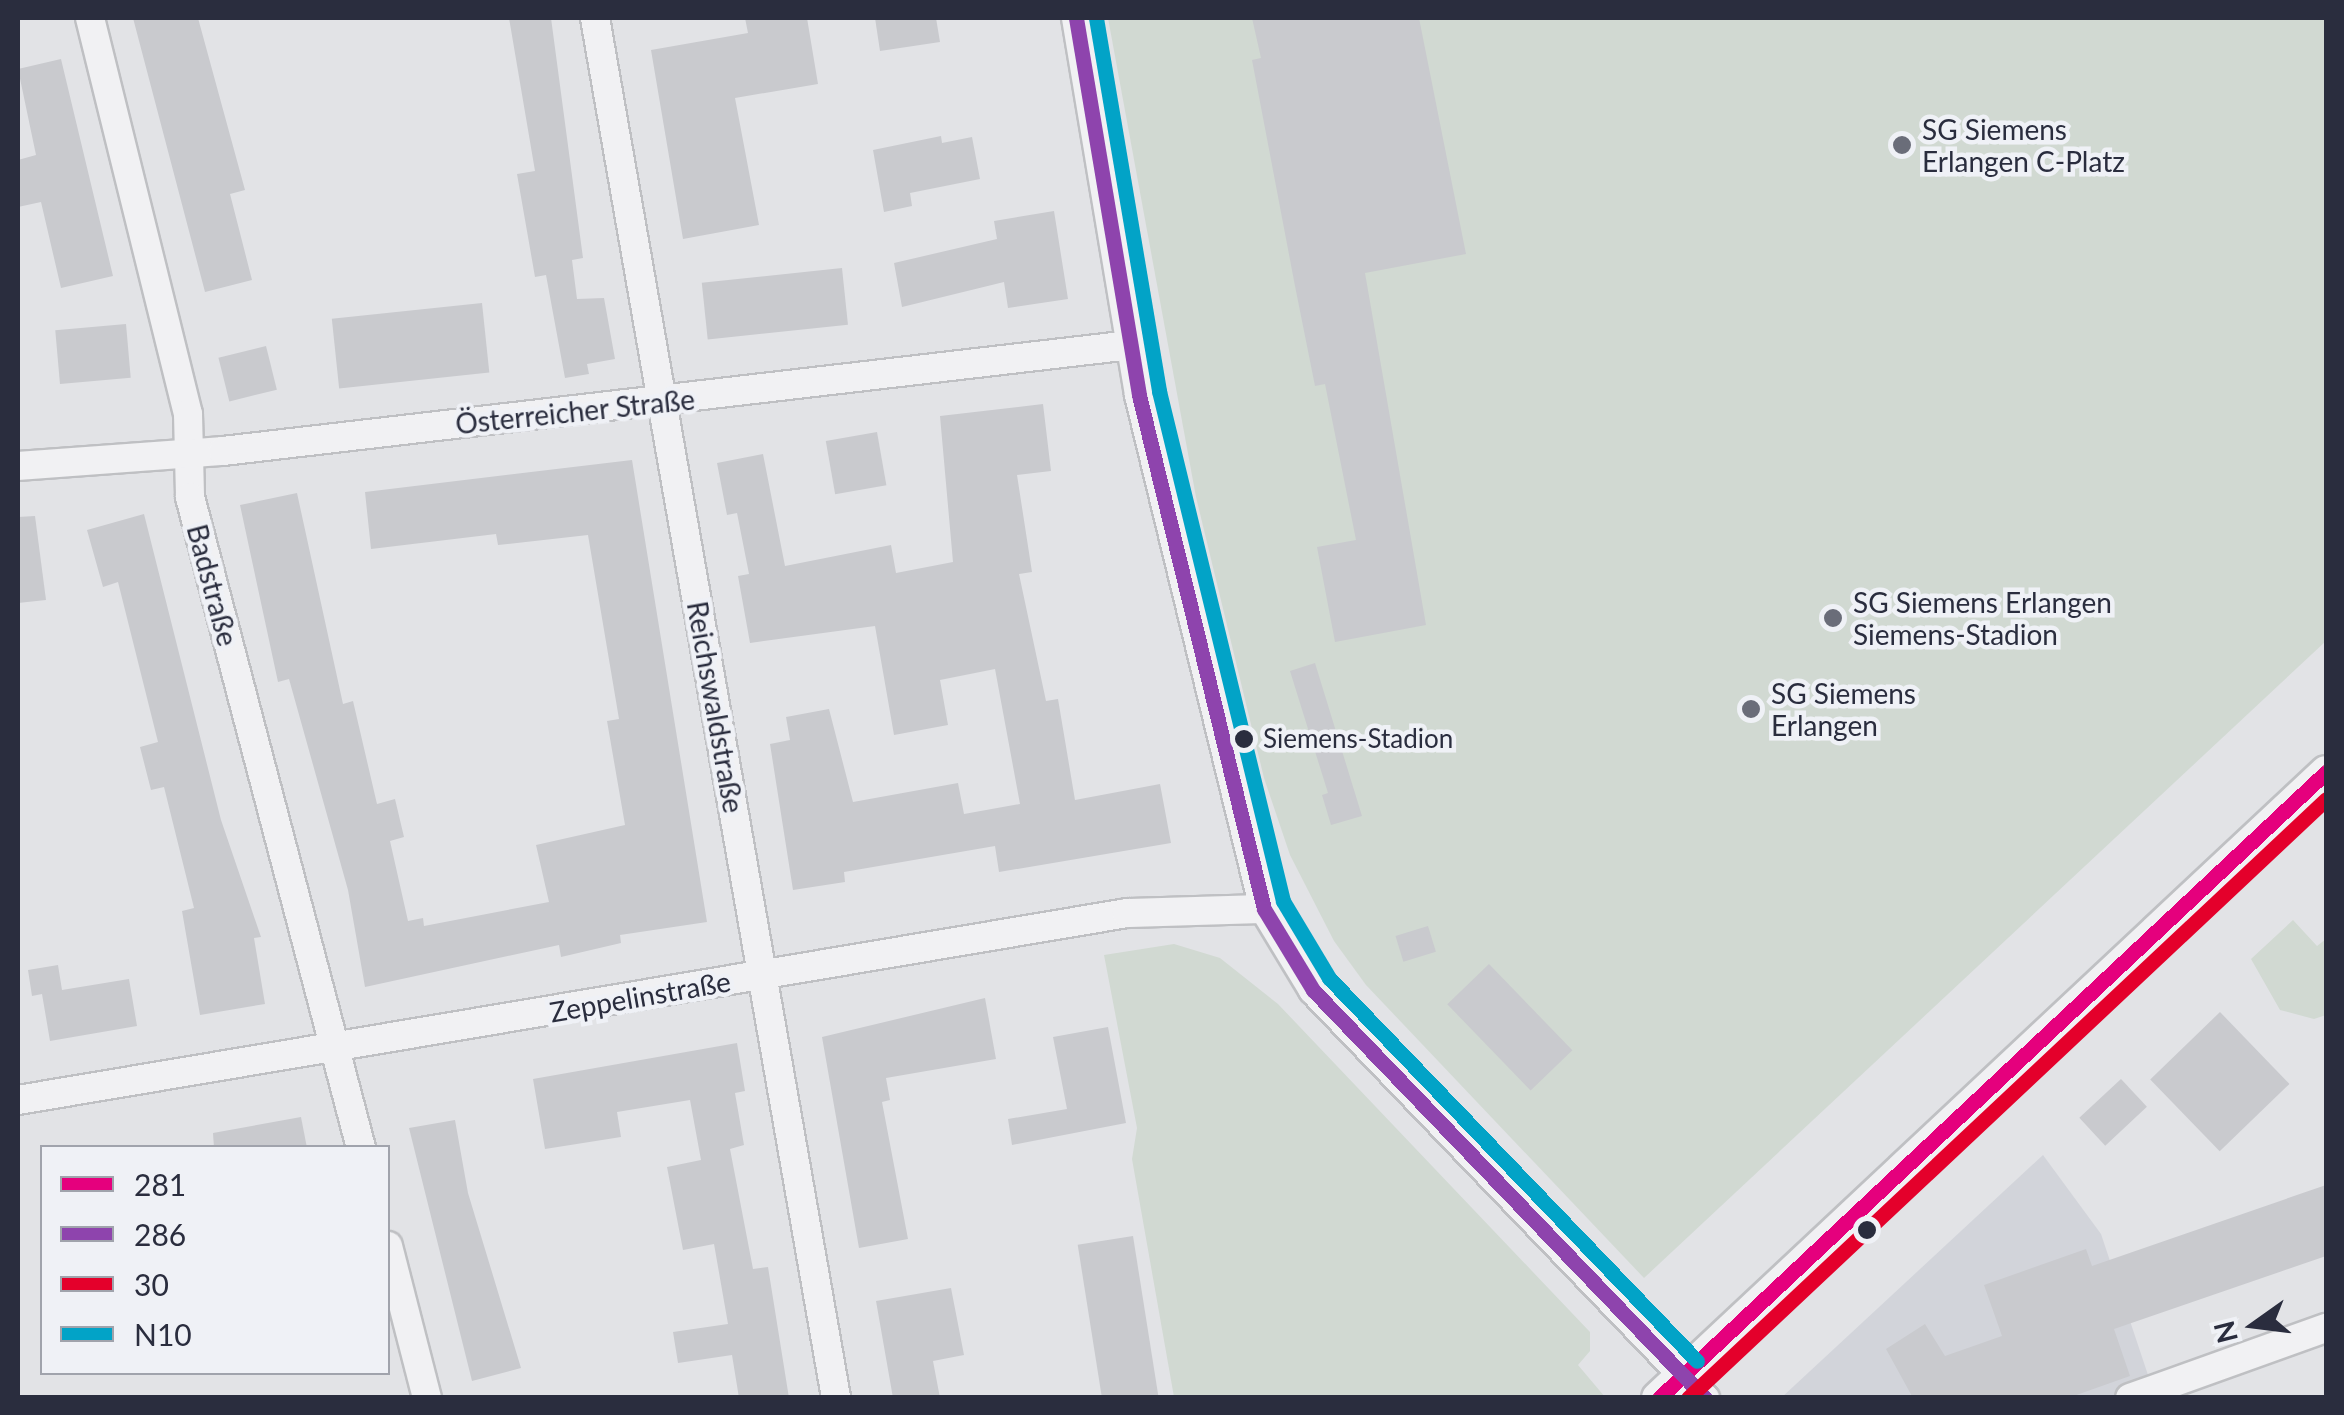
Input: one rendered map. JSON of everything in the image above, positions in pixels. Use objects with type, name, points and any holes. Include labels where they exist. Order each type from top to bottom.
[{"type":"street","name":"Badstraße","points":[[90,18],[188,414],[190,497],[360,1145]]},
{"type":"street","name":"Reichswaldstraße","points":[[595,18],[836,1398]]},
{"type":"street","points":[[1076,18],[1132,346],[1264,909],[1312,990],[1694,1386]]},
{"type":"street","name":"Österreicher Straße","points":[[18,466],[189,454],[1132,346]]},
{"type":"street","points":[[1658,1398],[1694,1386],[2326,772]]},
{"type":"street","name":"Zeppelinstraße","points":[[18,1100],[1128,913],[1264,909]]},
{"type":"street","points":[[390,1254],[428,1398]]},
{"type":"street","points":[[2130,1398],[2326,1328]]},
{"type":"shaded area","name":"SG Siemens Erlangen","points":[[1108,18],[2326,18],[2326,641],[1644,1278],[1366,985],[1334,941],[1290,855],[1264,778],[1196,497]]},
{"type":"shaded area","points":[[2293,920],[2317,946],[2326,939],[2326,1015],[2314,1019],[2280,1010],[2251,959]]},
{"type":"shaded area","points":[[1174,944],[1220,958],[1278,1004],[1590,1332],[1590,1351],[1578,1365],[1605,1397],[1174,1397],[1132,1159],[1137,1128],[1104,955]]},
{"type":"shaded area","points":[[2043,1155],[2101,1234],[2153,1390],[2130,1398],[1781,1398]]},
{"type":"building","points":[[133,18],[198,18],[245,190],[230,194],[252,280],[205,292]]},
{"type":"building","points":[[509,18],[551,18],[583,258],[572,260],[577,299],[604,298],[615,359],[587,364],[589,374],[565,378],[546,275],[535,277],[517,174],[535,171]]},
{"type":"building","points":[[745,18],[807,18],[818,84],[735,98],[759,225],[683,239],[651,50],[748,33]]},
{"type":"building","points":[[875,18],[936,18],[940,42],[880,51]]},
{"type":"building","points":[[1252,18],[1419,18],[1466,254],[1365,273],[1426,625],[1335,642],[1317,547],[1356,540],[1325,384],[1315,386],[1295,286],[1252,60],[1261,58]]},
{"type":"building","points":[[61,59],[113,276],[61,288],[41,202],[18,207],[18,160],[36,155],[18,69]]},
{"type":"building","points":[[941,136],[942,143],[972,137],[980,179],[910,193],[912,206],[884,212],[873,150]]},
{"type":"building","points":[[1054,211],[1068,299],[1008,308],[1004,282],[902,307],[894,263],[997,239],[994,221]]},
{"type":"building","points":[[842,268],[848,325],[708,339],[702,283]]},
{"type":"building","points":[[482,303],[489,373],[339,388],[332,319]]},
{"type":"building","points":[[126,324],[131,378],[60,384],[55,330]]},
{"type":"building","points":[[266,346],[277,390],[229,402],[218,358]]},
{"type":"building","points":[[1043,404],[1051,471],[1017,475],[1032,572],[1019,574],[1046,701],[1058,699],[1075,800],[1160,784],[1171,843],[999,872],[995,846],[844,872],[845,882],[793,890],[770,744],[790,740],[786,717],[829,709],[853,802],[958,783],[964,814],[1020,804],[995,669],[940,680],[948,725],[894,735],[875,626],[750,643],[738,576],[749,574],[737,513],[727,515],[717,463],[763,454],[785,566],[891,545],[896,573],[953,562],[940,416]]},
{"type":"building","points":[[877,432],[886,485],[835,494],[826,441]]},
{"type":"building","points":[[632,460],[707,922],[620,935],[621,943],[561,957],[559,945],[365,987],[348,890],[289,679],[278,682],[240,505],[297,493],[343,704],[353,701],[377,804],[395,799],[404,837],[390,841],[408,921],[423,918],[424,926],[549,902],[536,845],[625,825],[607,721],[619,719],[588,535],[498,545],[496,534],[371,549],[365,492]]},
{"type":"building","points":[[144,514],[221,820],[261,937],[254,938],[265,1004],[200,1015],[182,911],[194,908],[164,787],[151,790],[140,747],[158,742],[118,582],[103,587],[87,530]]},
{"type":"building","points":[[35,516],[46,600],[18,603],[18,517]]},
{"type":"building","points":[[1315,663],[1362,816],[1331,825],[1322,795],[1328,793],[1290,671]]},
{"type":"building","points":[[1428,926],[1436,952],[1403,962],[1395,936]]},
{"type":"building","points":[[1489,964],[1572,1050],[1531,1091],[1447,1004]]},
{"type":"building","points":[[58,965],[62,990],[129,979],[137,1026],[50,1041],[42,994],[32,996],[28,970]]},
{"type":"building","points":[[985,998],[996,1059],[886,1078],[890,1100],[882,1102],[908,1239],[859,1248],[822,1037]]},
{"type":"building","points":[[2220,1012],[2289,1084],[2220,1151],[2150,1079]]},
{"type":"building","points":[[1108,1027],[1126,1123],[1012,1145],[1008,1119],[1067,1109],[1053,1037]]},
{"type":"building","points":[[737,1043],[745,1091],[735,1093],[744,1145],[730,1149],[753,1269],[768,1267],[789,1398],[739,1398],[732,1355],[678,1363],[673,1332],[728,1324],[714,1244],[683,1250],[667,1167],[701,1160],[690,1100],[617,1112],[621,1137],[545,1149],[533,1079]]},
{"type":"building","points":[[2121,1079],[2147,1107],[2105,1146],[2079,1118]]},
{"type":"building","points":[[301,1117],[306,1145],[214,1145],[213,1133]]},
{"type":"building","points":[[455,1120],[468,1193],[521,1368],[472,1381],[409,1128]]},
{"type":"building","points":[[2326,1185],[2326,1256],[2114,1329],[2130,1376],[2068,1398],[1913,1398],[1886,1349],[1925,1324],[1945,1356],[2002,1336],[1984,1285],[2086,1249],[2092,1266]]},
{"type":"building","points":[[1133,1236],[1159,1398],[1102,1398],[1078,1245]]},
{"type":"building","points":[[951,1288],[964,1355],[933,1361],[940,1398],[893,1398],[876,1301]]},
{"type":"transit line","name":"286","points":[[1076,18],[1139,395],[1264,909],[1313,990],[1705,1398]]},
{"type":"transit line","name":"N10","points":[[1096,18],[1159,391],[1283,901],[1329,978],[1697,1361]]},
{"type":"transit line","name":"281","points":[[1659,1398],[2326,772]]},
{"type":"transit line","name":"30","points":[[1688,1398],[2326,799]]},
{"type":"place","name":"SG Siemens Erlangen C-Platz","points":[[1902,145]]},
{"type":"place","name":"SG Siemens Erlangen Siemens-Stadion","points":[[1833,618]]},
{"type":"place","name":"SG Siemens Erlangen","points":[[1751,709]]},
{"type":"place","name":"Siemens-Stadion","points":[[1244,739]]}]
